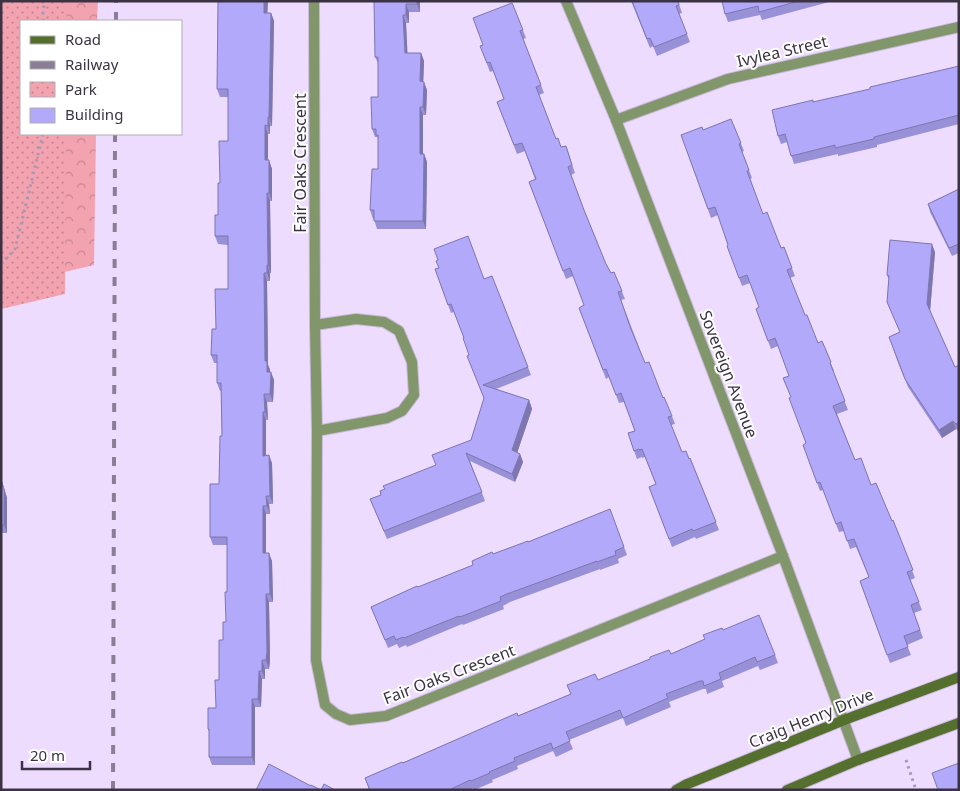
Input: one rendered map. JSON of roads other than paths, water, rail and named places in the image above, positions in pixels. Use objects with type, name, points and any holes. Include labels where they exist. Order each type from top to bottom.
[{"type":"street","name":"Fair Oaks Crescent","points":[[314,1],[317,431],[316,660],[325,705],[336,714],[350,720],[386,716],[783,556]]},
{"type":"street","name":"Sovereign Avenue","points":[[566,1],[616,120],[783,556],[858,760]]},
{"type":"street","name":"Ivylea Street","points":[[616,120],[728,79],[959,27]]},
{"type":"street","points":[[315,325],[356,319],[384,322],[399,331],[412,362],[414,396],[402,411],[387,418],[317,431]]},
{"type":"street","name":"Craig Henry Drive","points":[[676,790],[844,720],[959,677]]},
{"type":"street","points":[[787,790],[858,760],[959,722]]},
{"type":"railway","points":[[116,1],[116,20]]},
{"type":"railway","points":[[113,790],[115,135]]}]
